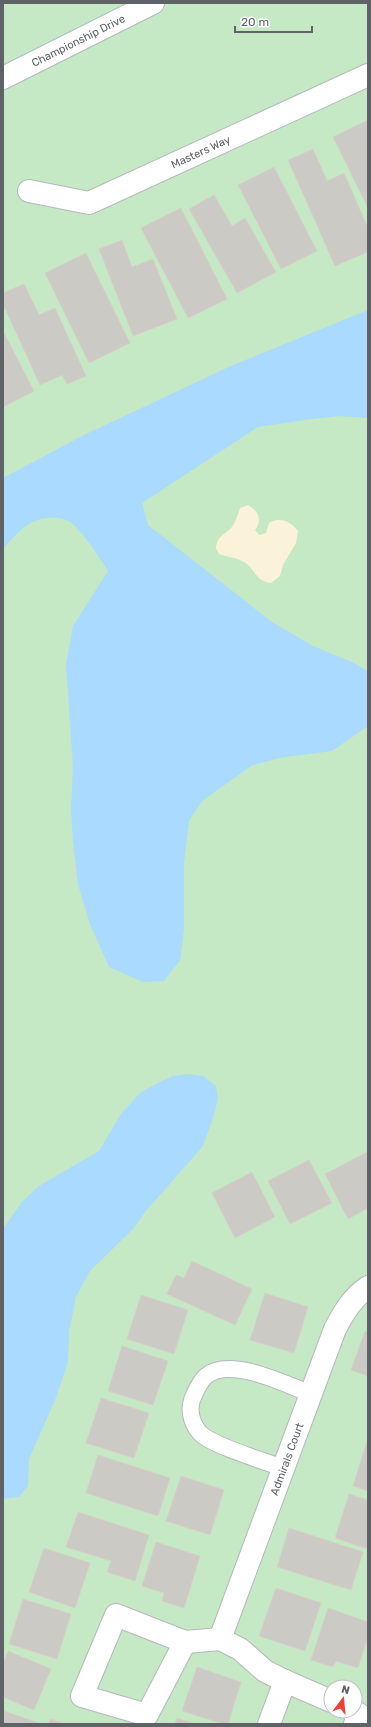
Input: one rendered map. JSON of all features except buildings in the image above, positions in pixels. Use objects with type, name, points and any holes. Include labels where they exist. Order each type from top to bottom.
[{"type":"street","name":"Championship Drive","points":[[3,78],[153,3]]},
{"type":"street","name":"Masters Way","points":[[29,191],[89,203],[368,75]]},
{"type":"street","name":"Admirals Court","points":[[220,1639],[338,1322],[346,1308],[368,1287]]},
{"type":"street","points":[[185,1642],[147,1715],[82,1696],[116,1615],[185,1642],[220,1639],[240,1650],[265,1671],[323,1698]]},
{"type":"street","points":[[269,1724],[285,1681]]},
{"type":"lane","points":[[283,1468],[234,1450],[202,1435],[194,1426],[191,1414],[191,1402],[197,1388],[206,1376],[220,1370],[238,1370],[260,1375],[310,1394]]},
{"type":"green space","points":[[3,3],[368,3],[368,1724],[3,1724]]},
{"type":"sand","points":[[248,505],[257,513],[259,522],[255,530],[259,535],[266,533],[269,523],[277,520],[289,523],[298,531],[296,543],[283,565],[280,576],[271,583],[258,577],[248,565],[239,559],[219,554],[216,548],[219,538],[234,524],[240,508]]},
{"type":"water","points":[[368,310],[368,418],[340,416],[258,427],[142,503],[148,525],[272,622],[313,646],[354,663],[368,671],[368,726],[332,751],[278,758],[251,766],[202,801],[189,821],[184,863],[184,929],[180,960],[164,981],[143,982],[109,967],[90,924],[78,884],[73,842],[71,809],[73,768],[66,664],[73,626],[108,571],[75,526],[61,518],[46,518],[32,522],[20,531],[3,549],[3,478],[82,436],[233,365]]},
{"type":"water","points":[[188,1074],[203,1076],[216,1086],[218,1099],[203,1146],[145,1212],[134,1228],[90,1271],[76,1297],[69,1331],[68,1362],[55,1400],[29,1459],[28,1486],[19,1497],[3,1499],[3,1229],[22,1202],[39,1186],[99,1151],[121,1114],[141,1092],[172,1076]]}]
